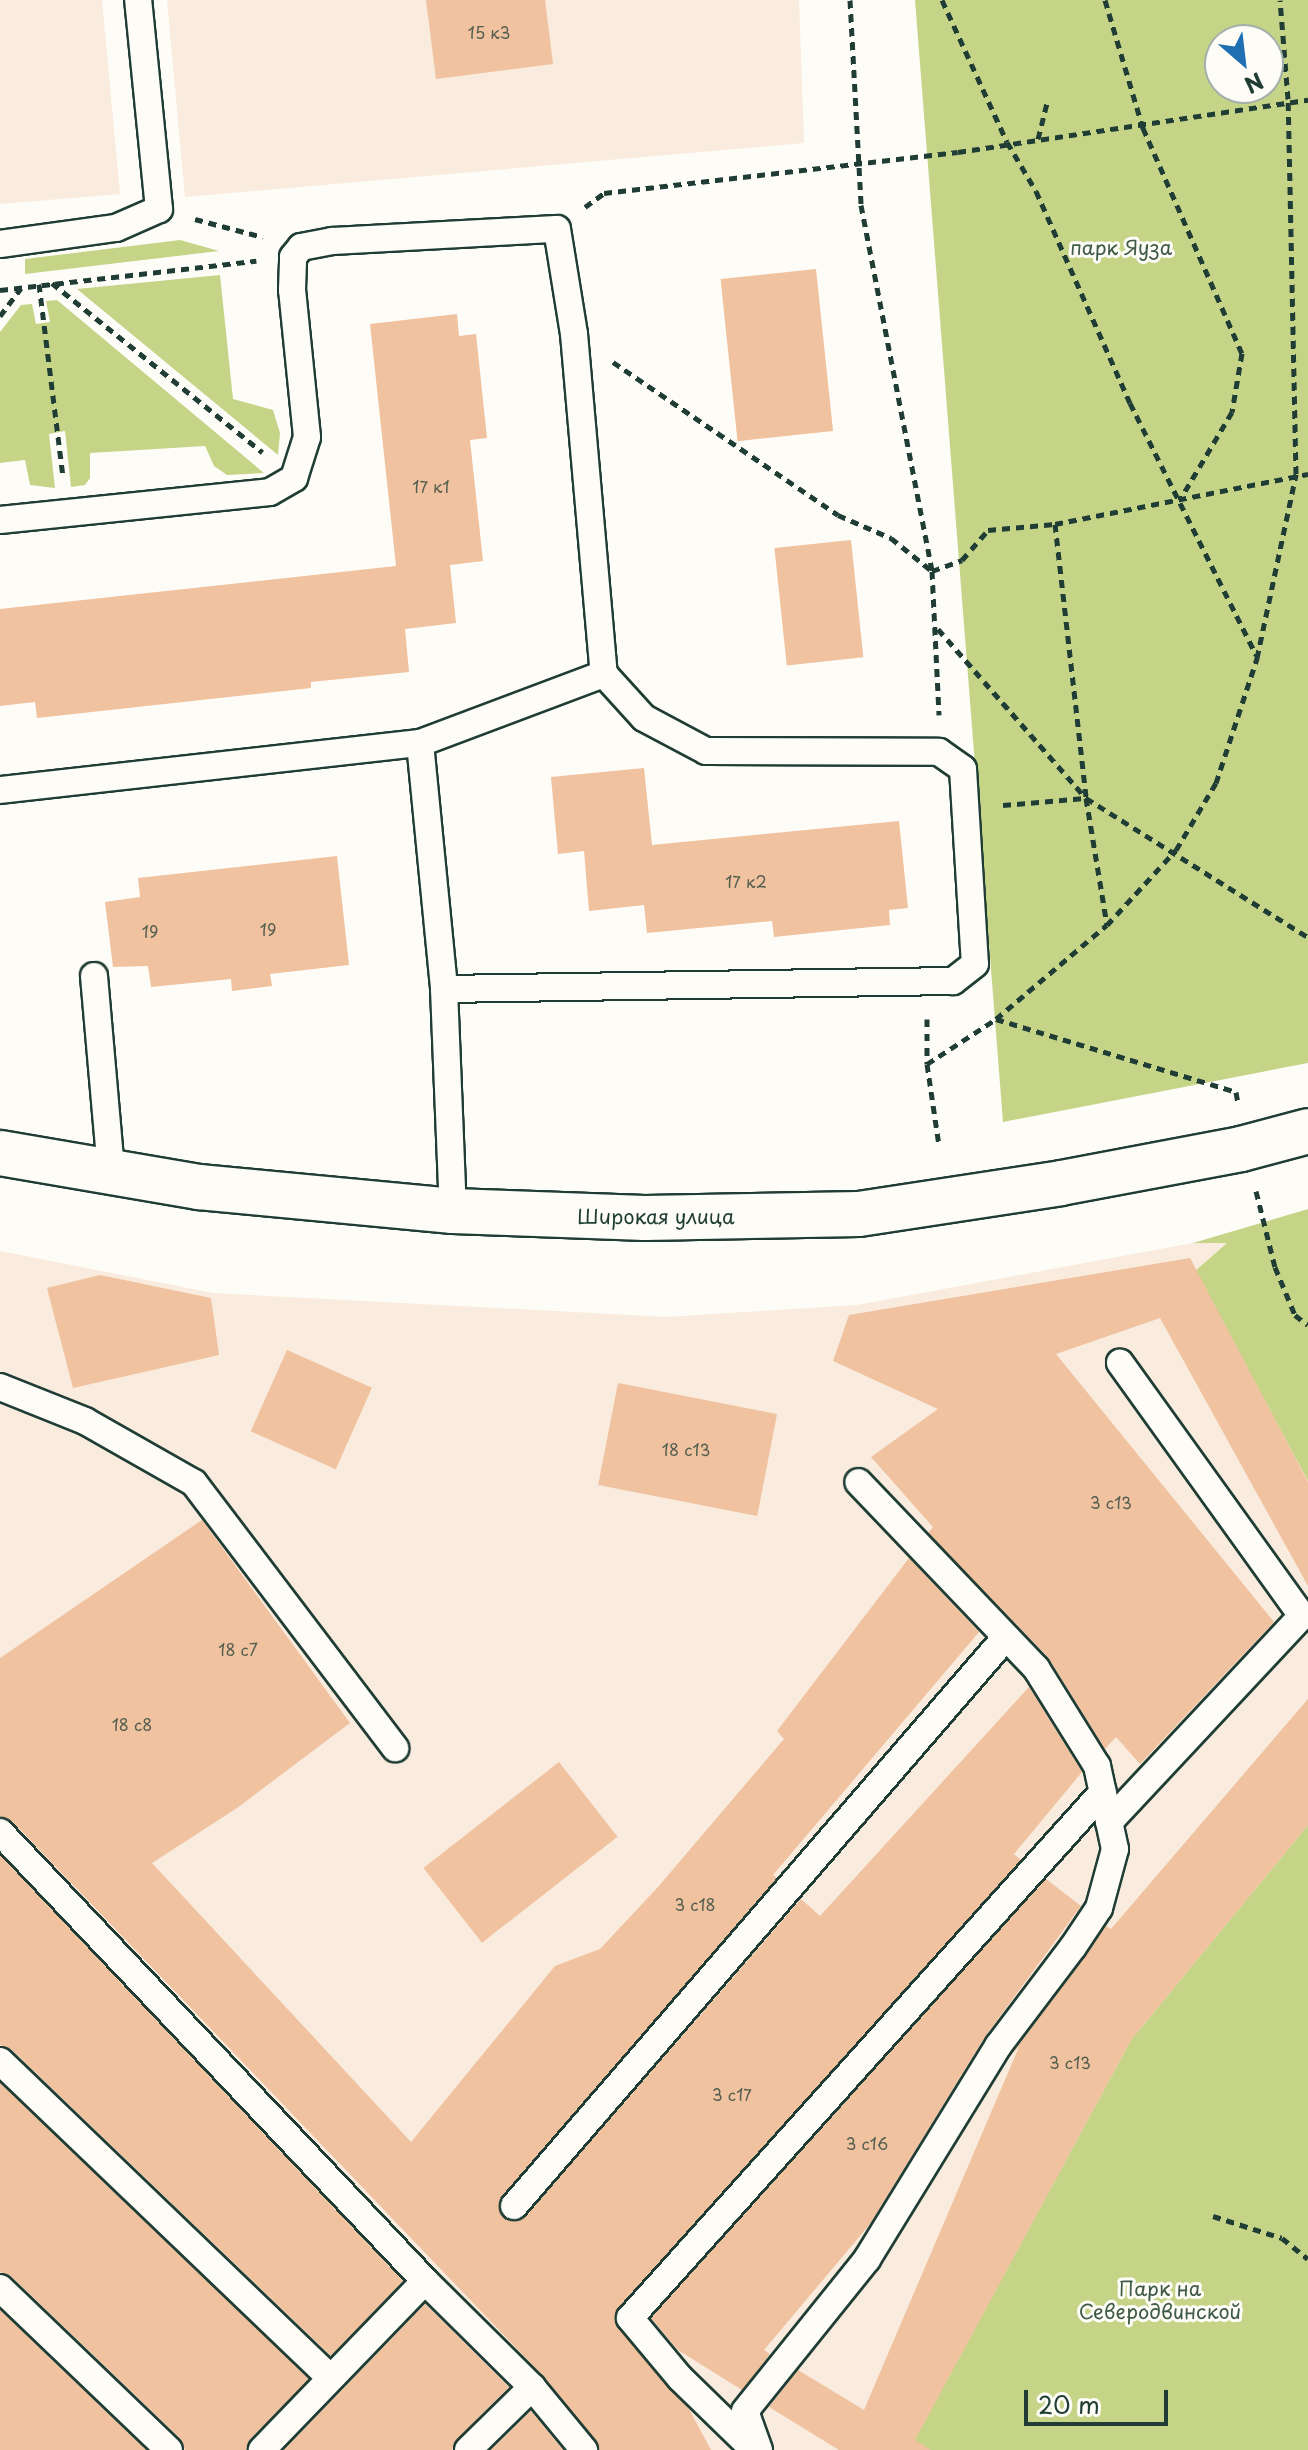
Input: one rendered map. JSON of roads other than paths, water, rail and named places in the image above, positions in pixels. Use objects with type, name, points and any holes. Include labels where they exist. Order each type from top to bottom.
[{"type":"main road","name":"Широкая улица","points":[[0,1153],[199,1187],[453,1211],[645,1218],[859,1214],[1247,1148],[1308,1131]]},
{"type":"lane","points":[[0,244],[116,228],[159,209],[138,0]]},
{"type":"lane","points":[[0,520],[270,492],[294,478],[307,437],[297,252],[332,241],[557,229],[574,334],[604,674],[644,718],[706,751],[939,752],[963,769],[968,807],[975,964],[953,981],[444,989]]},
{"type":"lane","points":[[0,790],[420,743],[604,674]]},
{"type":"lane","points":[[420,743],[444,989],[453,1211]]},
{"type":"lane","points":[[94,976],[111,1172]]},
{"type":"lane","points":[[1109,1822],[1302,1616],[1120,1363]]},
{"type":"lane","points":[[0,1387],[85,1421],[194,1483],[395,1748]]},
{"type":"lane","points":[[756,2450],[745,2411],[867,2259],[998,2046],[1099,1908],[1115,1849],[1103,1792],[1090,1753],[1036,1668],[858,1482]]},
{"type":"lane","points":[[514,2206],[1006,1637]]},
{"type":"lane","points":[[756,2450],[680,2378],[630,2318],[1103,1792]]},
{"type":"lane","points":[[0,1832],[425,2281],[532,2387],[584,2450]]},
{"type":"lane","points":[[0,2061],[330,2377]]},
{"type":"lane","points":[[262,2450],[425,2281]]},
{"type":"lane","points":[[0,2288],[169,2450]]},
{"type":"lane","points":[[468,2450],[532,2387]]},
{"type":"park label","name":"парк Яуза","points":[[1121,247]]},
{"type":"park label","name":"Парк на Северодвинской","points":[[1160,2300]]}]
